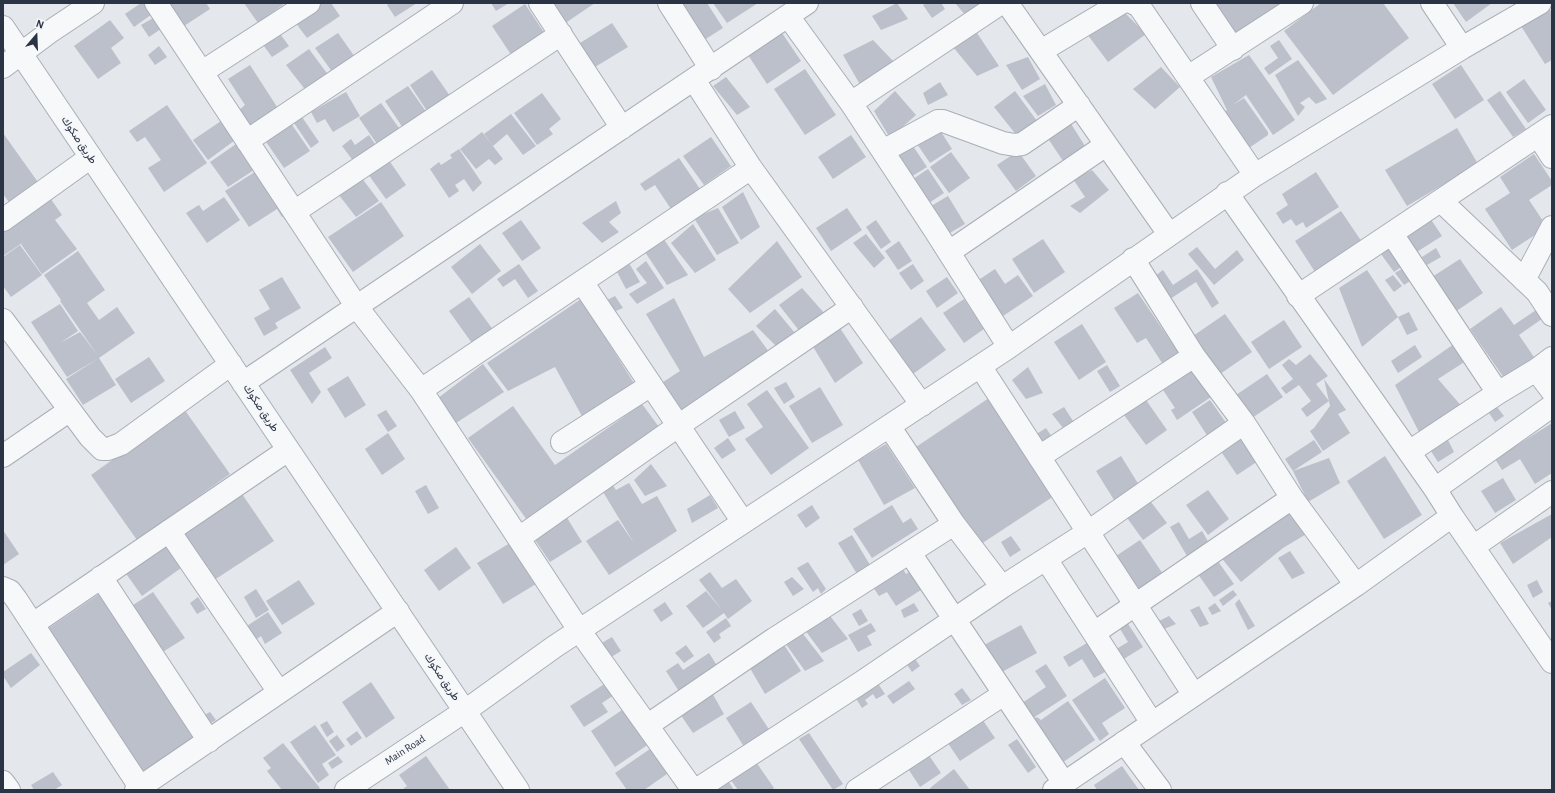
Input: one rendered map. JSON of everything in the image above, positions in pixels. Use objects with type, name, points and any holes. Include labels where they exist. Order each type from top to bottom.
[{"type":"street","points":[[3,67],[51,31],[93,3]]},
{"type":"street","points":[[156,3],[357,306],[421,390],[580,630],[693,790]]},
{"type":"street","points":[[202,72],[309,3]]},
{"type":"street","points":[[248,141],[452,3]]},
{"type":"street","points":[[540,3],[622,128]]},
{"type":"street","points":[[670,3],[702,75],[751,168],[922,405]]},
{"type":"street","points":[[243,383],[807,3]]},
{"type":"street","points":[[851,103],[1001,3]]},
{"type":"street","points":[[1007,3],[1169,234]]},
{"type":"street","points":[[1041,51],[1122,3],[1139,6],[1255,175]]},
{"type":"street","points":[[1202,3],[1233,48]]},
{"type":"street","points":[[1188,77],[1302,3]]},
{"type":"street","points":[[1432,3],[1462,48]]},
{"type":"street","name":"Main Road","points":[[346,790],[465,711],[554,647],[1009,347],[1227,193],[1462,48],[1540,3]]},
{"type":"street","points":[[788,16],[851,103],[949,252],[1009,347]]},
{"type":"street","name":"طريق صكوك","points":[[3,27],[518,790]]},
{"type":"street","points":[[294,212],[561,34]]},
{"type":"street","points":[[883,151],[938,121],[943,121],[1003,143],[1015,145],[1022,144],[1079,105]]},
{"type":"street","points":[[1298,296],[1545,131],[1552,157]]},
{"type":"street","points":[[949,252],[1106,145]]},
{"type":"street","points":[[3,220],[91,157]]},
{"type":"street","points":[[421,390],[751,168]]},
{"type":"street","points":[[1227,193],[1298,296],[1436,489],[1452,516],[1552,662]]},
{"type":"street","points":[[1441,201],[1537,292],[1552,315]]},
{"type":"street","points":[[1524,280],[1552,227]]},
{"type":"street","points":[[1392,234],[1498,393]]},
{"type":"street","points":[[1133,259],[1194,356],[1244,423],[1292,498],[1356,585]]},
{"type":"street","points":[[582,282],[742,522]]},
{"type":"street","points":[[519,538],[678,426],[852,307]]},
{"type":"street","points":[[3,320],[70,410],[97,445],[102,449],[108,449],[121,444],[231,364]]},
{"type":"street","points":[[1040,457],[1194,356]]},
{"type":"street","points":[[1409,452],[1544,364],[1552,391]]},
{"type":"street","points":[[980,366],[1194,695]]},
{"type":"street","points":[[562,442],[651,385]]},
{"type":"street","points":[[1436,489],[1552,406]]},
{"type":"street","points":[[3,456],[70,410]]},
{"type":"street","points":[[696,790],[862,682],[953,618],[1088,532],[1244,423]]},
{"type":"street","points":[[889,426],[954,524],[1002,587]]},
{"type":"street","points":[[33,624],[288,450]]},
{"type":"street","points":[[1473,546],[1552,492]]},
{"type":"street","points":[[1094,633],[1292,498]]},
{"type":"street","points":[[910,553],[1004,694],[1059,786],[1356,585],[1452,516]]},
{"type":"street","points":[[648,725],[774,639],[954,524]]},
{"type":"street","points":[[169,531],[279,692]]},
{"type":"street","points":[[1046,559],[1152,723]]},
{"type":"street","points":[[102,577],[208,741]]},
{"type":"street","points":[[3,588],[10,591],[33,624],[138,789],[398,611]]},
{"type":"street","points":[[857,790],[1004,694]]},
{"type":"street","points":[[1124,742],[1160,790]]},
{"type":"street","points":[[3,782],[8,790]]},
{"type":"building","points":[[141,3],[149,3],[155,12],[134,27],[125,14]]},
{"type":"building","points":[[169,3],[206,3],[210,9],[184,26]]},
{"type":"building","points":[[244,3],[283,3],[284,4],[258,23]]},
{"type":"building","points":[[314,3],[331,3],[340,16],[307,38],[292,18]]},
{"type":"building","points":[[389,3],[417,3],[395,17],[387,5]]},
{"type":"building","points":[[491,3],[509,3],[496,11]]},
{"type":"building","points":[[549,3],[595,3],[564,24]]},
{"type":"building","points":[[677,3],[707,3],[723,28],[701,42]]},
{"type":"building","points":[[713,3],[758,3],[727,23]]},
{"type":"building","points":[[897,3],[908,19],[881,30],[872,16]]},
{"type":"building","points":[[926,3],[941,3],[945,9],[932,18],[923,5]]},
{"type":"building","points":[[955,3],[977,3],[979,6],[966,16]]},
{"type":"building","points":[[1216,3],[1295,3],[1240,39]]},
{"type":"building","points":[[1321,3],[1383,3],[1409,38],[1333,95],[1284,31]]},
{"type":"building","points":[[1453,3],[1492,3],[1466,22]]},
{"type":"building","points":[[525,4],[545,34],[512,56],[492,26]]},
{"type":"building","points":[[1549,8],[1552,13],[1552,60],[1545,64],[1521,26]]},
{"type":"building","points":[[1124,12],[1146,34],[1108,62],[1087,34]]},
{"type":"building","points":[[153,18],[161,29],[149,37],[141,25]]},
{"type":"building","points":[[110,20],[124,38],[111,48],[121,63],[98,79],[74,46]]},
{"type":"building","points":[[612,23],[628,47],[595,67],[580,43]]},
{"type":"building","points":[[275,27],[289,46],[272,57],[258,38]]},
{"type":"building","points":[[338,33],[355,57],[333,73],[315,48]]},
{"type":"building","points":[[782,33],[801,61],[767,84],[748,55]]},
{"type":"building","points":[[977,33],[999,66],[977,76],[953,47]]},
{"type":"building","points":[[873,40],[894,62],[862,88],[843,55]]},
{"type":"building","points":[[1279,40],[1292,59],[1269,75],[1264,68],[1278,58],[1270,46]]},
{"type":"building","points":[[159,46],[167,57],[155,65],[148,55]]},
{"type":"building","points":[[309,49],[329,76],[307,92],[286,65]]},
{"type":"building","points":[[1249,55],[1295,120],[1273,135],[1246,95],[1233,105],[1244,98],[1268,132],[1268,135],[1249,148],[1224,112],[1227,110],[1211,77]]},
{"type":"building","points":[[1028,57],[1040,79],[1022,90],[1006,65]]},
{"type":"building","points":[[1298,60],[1327,99],[1316,104],[1309,97],[1300,103],[1305,107],[1298,116],[1275,75]]},
{"type":"building","points":[[250,65],[279,110],[250,129],[239,110],[245,105],[228,79]]},
{"type":"building","points":[[1461,65],[1484,100],[1455,119],[1432,84]]},
{"type":"building","points":[[1161,67],[1180,87],[1155,109],[1133,89]]},
{"type":"building","points":[[805,69],[836,115],[805,135],[774,89]]},
{"type":"building","points":[[432,70],[450,96],[427,111],[410,85]]},
{"type":"building","points":[[726,77],[750,107],[737,115],[713,86]]},
{"type":"building","points":[[1524,79],[1546,110],[1528,123],[1506,92]]},
{"type":"building","points":[[940,82],[948,95],[928,105],[923,93]]},
{"type":"building","points":[[1045,84],[1056,105],[1038,116],[1023,96]]},
{"type":"building","points":[[408,86],[427,113],[403,128],[385,101]]},
{"type":"building","points":[[895,91],[916,115],[890,138],[874,111]]},
{"type":"building","points":[[1015,91],[1037,121],[1018,137],[994,107]]},
{"type":"building","points":[[1500,91],[1526,129],[1513,137],[1487,100]]},
{"type":"building","points":[[346,92],[360,116],[333,132],[325,119],[317,123],[311,112]]},
{"type":"building","points":[[542,93],[561,119],[549,129],[553,134],[537,145],[514,113]]},
{"type":"building","points":[[381,103],[399,128],[377,144],[359,118]]},
{"type":"building","points":[[167,105],[207,163],[164,192],[148,168],[161,160],[145,137],[137,142],[129,131]]},
{"type":"building","points":[[511,114],[536,146],[523,155],[507,134],[493,146],[484,134]]},
{"type":"building","points":[[302,117],[319,142],[311,148],[294,123]]},
{"type":"building","points":[[224,119],[238,138],[208,160],[193,140]]},
{"type":"building","points":[[288,119],[310,151],[284,168],[262,136]]},
{"type":"building","points":[[1068,119],[1085,146],[1063,161],[1045,134]]},
{"type":"building","points":[[938,127],[952,149],[930,163],[915,141]]},
{"type":"building","points":[[1457,128],[1478,164],[1407,206],[1385,170]]},
{"type":"building","points":[[482,132],[503,159],[495,165],[489,159],[476,169],[460,149]]},
{"type":"building","points":[[3,133],[40,185],[11,205],[3,194]]},
{"type":"building","points":[[369,135],[377,147],[354,162],[342,146],[351,139],[355,145]]},
{"type":"building","points":[[851,135],[866,157],[833,179],[818,157]]},
{"type":"building","points":[[711,137],[731,166],[704,185],[683,156]]},
{"type":"building","points":[[909,140],[927,167],[906,180],[889,153]]},
{"type":"building","points":[[239,142],[257,168],[228,187],[210,162]]},
{"type":"building","points":[[459,149],[482,183],[473,192],[464,179],[455,185],[459,191],[449,198],[430,169],[439,162],[441,165],[452,158],[450,155]]},
{"type":"building","points":[[1018,151],[1036,176],[1016,191],[997,165]]},
{"type":"building","points":[[951,152],[970,178],[949,193],[930,167]]},
{"type":"building","points":[[1534,154],[1552,181],[1552,185],[1529,200],[1547,227],[1512,250],[1485,209],[1510,193],[1500,177]]},
{"type":"building","points":[[386,156],[406,185],[386,199],[365,170]]},
{"type":"building","points":[[679,158],[700,189],[671,209],[655,185],[645,191],[640,184]]},
{"type":"building","points":[[261,168],[290,212],[282,217],[277,209],[249,227],[225,191]]},
{"type":"building","points":[[928,169],[944,193],[923,207],[907,183]]},
{"type":"building","points":[[1092,170],[1109,190],[1080,213],[1070,206],[1085,197],[1073,179]]},
{"type":"building","points":[[1316,172],[1339,207],[1306,228],[1303,222],[1296,226],[1291,219],[1283,224],[1276,213],[1288,205],[1282,194]]},
{"type":"building","points":[[358,173],[379,201],[356,217],[335,190]]},
{"type":"building","points":[[46,192],[62,215],[55,220],[77,249],[42,274],[21,244],[25,241],[3,256],[3,222]]},
{"type":"building","points":[[743,192],[760,227],[741,240],[722,207]]},
{"type":"building","points":[[948,196],[965,224],[943,237],[926,209]]},
{"type":"building","points":[[224,197],[240,220],[207,243],[186,213],[199,205],[203,211]]},
{"type":"building","points":[[616,201],[621,213],[609,222],[619,232],[602,243],[582,223]]},
{"type":"building","points":[[381,202],[404,236],[353,272],[328,237]]},
{"type":"building","points":[[718,208],[739,243],[717,255],[694,218]]},
{"type":"building","points":[[847,208],[862,230],[831,251],[816,228]]},
{"type":"building","points":[[1341,211],[1364,245],[1317,275],[1295,241]]},
{"type":"building","points":[[1428,215],[1442,236],[1412,255],[1399,234]]},
{"type":"building","points":[[521,220],[541,248],[522,261],[502,233]]},
{"type":"building","points":[[876,220],[891,242],[881,249],[866,227]]},
{"type":"building","points":[[693,224],[716,260],[695,273],[671,243]]},
{"type":"building","points":[[866,234],[885,258],[874,268],[853,243]]},
{"type":"building","points":[[663,238],[688,275],[667,285],[643,249]]},
{"type":"building","points":[[1043,239],[1065,272],[1034,293],[1012,259]]},
{"type":"building","points":[[777,241],[802,277],[750,313],[728,289]]},
{"type":"building","points":[[899,241],[912,261],[898,270],[885,251]]},
{"type":"building","points":[[1388,243],[1404,265],[1394,272],[1378,250]]},
{"type":"building","points":[[480,244],[501,271],[472,294],[451,267]]},
{"type":"building","points":[[20,245],[42,275],[11,297],[3,286],[3,257]]},
{"type":"building","points":[[1197,247],[1215,269],[1237,250],[1244,260],[1214,285],[1188,254]]},
{"type":"building","points":[[1436,248],[1441,257],[1427,265],[1422,257]]},
{"type":"building","points":[[78,251],[105,290],[87,303],[99,320],[117,307],[135,333],[99,358],[67,377],[31,322],[60,304],[78,331],[60,343],[80,332],[98,356],[44,275]]},
{"type":"building","points":[[1460,259],[1483,293],[1455,312],[1432,277]]},
{"type":"building","points":[[646,261],[664,288],[637,304],[629,294],[647,283],[636,269]]},
{"type":"building","points":[[629,263],[640,282],[626,289],[616,270]]},
{"type":"building","points":[[519,264],[538,291],[528,298],[515,279],[503,287],[497,279]]},
{"type":"building","points":[[913,264],[924,281],[911,290],[899,273]]},
{"type":"building","points":[[1405,267],[1413,279],[1404,285],[1395,273]]},
{"type":"building","points":[[995,269],[1005,284],[1018,275],[1033,296],[997,320],[977,281]]},
{"type":"building","points":[[1197,269],[1219,303],[1212,308],[1196,282],[1170,299],[1155,276],[1163,270],[1173,285]]},
{"type":"building","points":[[1367,270],[1398,317],[1362,347],[1339,288]]},
{"type":"building","points":[[1393,275],[1402,286],[1394,292],[1385,280]]},
{"type":"building","points":[[282,277],[301,308],[275,323],[278,328],[264,336],[254,318],[270,309],[259,290]]},
{"type":"building","points":[[947,277],[958,293],[937,308],[926,291]]},
{"type":"building","points":[[802,288],[825,314],[801,333],[779,305]]},
{"type":"building","points":[[1138,293],[1180,355],[1164,366],[1146,338],[1137,343],[1114,308]]},
{"type":"building","points":[[615,296],[623,308],[611,313],[605,301]]},
{"type":"building","points":[[469,297],[494,331],[474,346],[449,311]]},
{"type":"building","points":[[674,298],[704,357],[753,330],[772,356],[678,420],[657,386],[680,371],[646,314]]},
{"type":"building","points":[[581,299],[637,388],[583,418],[555,367],[508,391],[487,363]]},
{"type":"building","points":[[964,299],[984,329],[964,343],[943,313]]},
{"type":"building","points":[[1501,307],[1514,325],[1539,308],[1546,316],[1519,335],[1534,357],[1504,378],[1470,329]]},
{"type":"building","points":[[775,309],[795,333],[777,347],[756,326]]},
{"type":"building","points":[[1409,312],[1418,330],[1407,335],[1398,317]]},
{"type":"building","points":[[1225,314],[1252,352],[1220,374],[1193,336]]},
{"type":"building","points":[[921,317],[946,350],[913,374],[888,341]]},
{"type":"building","points":[[1284,320],[1302,347],[1269,369],[1251,342]]},
{"type":"building","points":[[1082,324],[1106,362],[1079,380],[1054,342]]},
{"type":"building","points":[[840,328],[863,363],[835,383],[812,345]]},
{"type":"building","points":[[1454,344],[1466,361],[1438,379],[1464,409],[1420,434],[1395,385]]},
{"type":"building","points":[[1415,345],[1422,357],[1398,373],[1391,361]]},
{"type":"building","points":[[325,347],[332,358],[309,373],[321,392],[312,404],[290,370]]},
{"type":"building","points":[[1310,354],[1328,376],[1316,384],[1329,401],[1307,417],[1301,409],[1311,401],[1299,385],[1286,394],[1281,388],[1293,379],[1282,365],[1289,359],[1296,365]]},
{"type":"building","points":[[149,357],[165,381],[131,403],[115,379]]},
{"type":"building","points":[[99,358],[116,385],[83,405],[66,379]]},
{"type":"building","points":[[483,364],[504,392],[456,423],[438,398]]},
{"type":"building","points":[[1107,365],[1120,386],[1110,392],[1097,371]]},
{"type":"building","points":[[1195,366],[1214,395],[1177,420],[1171,410],[1175,408],[1161,387]]},
{"type":"building","points":[[1028,367],[1043,393],[1026,399],[1012,380]]},
{"type":"building","points":[[1267,374],[1283,397],[1252,418],[1236,395]]},
{"type":"building","points":[[348,376],[366,405],[345,418],[327,389]]},
{"type":"building","points":[[1324,379],[1346,410],[1338,414],[1350,433],[1323,451],[1310,431],[1314,428],[1330,406]]},
{"type":"building","points":[[786,382],[795,397],[784,404],[774,388]]},
{"type":"building","points":[[820,387],[843,425],[812,443],[789,406]]},
{"type":"building","points":[[767,390],[809,448],[771,475],[745,439],[763,427],[747,404]]},
{"type":"building","points":[[989,398],[1054,496],[981,544],[916,447]]},
{"type":"building","points":[[1146,400],[1167,430],[1146,445],[1124,415]]},
{"type":"building","points":[[1210,400],[1227,424],[1208,437],[1192,412]]},
{"type":"building","points":[[642,404],[659,427],[527,520],[468,438],[513,406],[555,465]]},
{"type":"building","points":[[1064,407],[1075,424],[1063,428],[1052,414]]},
{"type":"building","points":[[1497,407],[1504,416],[1495,422],[1489,413]]},
{"type":"building","points":[[184,409],[230,474],[137,540],[91,475]]},
{"type":"building","points":[[386,410],[397,426],[388,432],[377,415]]},
{"type":"building","points":[[735,411],[745,428],[729,437],[719,420]]},
{"type":"building","points":[[1552,423],[1552,473],[1535,484],[1520,459],[1502,470],[1495,459]]},
{"type":"building","points":[[1046,428],[1054,440],[1042,446],[1035,435]]},
{"type":"building","points":[[388,433],[405,459],[382,475],[365,449]]},
{"type":"building","points":[[1241,436],[1258,461],[1237,475],[1220,450]]},
{"type":"building","points":[[1446,436],[1454,452],[1438,462],[1427,445]]},
{"type":"building","points":[[728,438],[736,450],[722,459],[714,448]]},
{"type":"building","points":[[1314,440],[1322,452],[1293,471],[1285,459]]},
{"type":"building","points":[[886,444],[915,488],[884,505],[858,460]]},
{"type":"building","points":[[1121,456],[1139,485],[1114,500],[1096,471]]},
{"type":"building","points":[[1385,456],[1422,515],[1384,539],[1347,481]]},
{"type":"building","points":[[1329,458],[1340,483],[1308,502],[1293,471]]},
{"type":"building","points":[[651,464],[667,486],[645,496],[634,480]]},
{"type":"building","points":[[1503,478],[1516,500],[1495,513],[1481,491]]},
{"type":"building","points":[[610,481],[616,490],[629,483],[642,504],[657,496],[677,531],[609,575],[586,541],[618,520],[634,543],[600,487]]},
{"type":"building","points":[[426,485],[439,508],[428,514],[415,491]]},
{"type":"building","points":[[238,488],[274,541],[208,584],[173,530]]},
{"type":"building","points":[[1208,490],[1229,519],[1208,535],[1186,505]]},
{"type":"building","points":[[710,495],[718,508],[692,523],[687,509]]},
{"type":"building","points":[[1148,498],[1167,523],[1143,540],[1125,515]]},
{"type":"building","points":[[1292,504],[1308,533],[1283,548],[1241,582],[1219,555]]},
{"type":"building","points":[[812,505],[820,518],[806,528],[797,515]]},
{"type":"building","points":[[892,505],[903,523],[911,518],[918,529],[872,558],[853,529]]},
{"type":"building","points":[[564,513],[582,542],[550,562],[531,534]]},
{"type":"building","points":[[1552,514],[1552,537],[1513,564],[1500,543]]},
{"type":"building","points":[[1179,522],[1189,539],[1202,531],[1209,543],[1187,556],[1170,527]]},
{"type":"building","points":[[3,530],[19,554],[3,565]]},
{"type":"building","points":[[852,535],[870,565],[857,574],[838,543]]},
{"type":"building","points":[[1011,536],[1021,550],[1010,557],[1001,542]]},
{"type":"building","points":[[161,540],[181,568],[142,596],[122,568]]},
{"type":"building","points":[[1140,540],[1163,574],[1136,592],[1113,558]]},
{"type":"building","points":[[510,543],[536,584],[503,604],[477,563]]},
{"type":"building","points":[[456,547],[471,568],[439,591],[424,570]]},
{"type":"building","points":[[1290,551],[1305,573],[1292,579],[1278,558]]},
{"type":"building","points":[[1215,557],[1234,584],[1214,597],[1195,570]]},
{"type":"building","points":[[808,562],[826,589],[821,594],[818,588],[813,592],[797,568]]},
{"type":"building","points":[[900,564],[906,574],[912,570],[924,588],[896,606],[887,592],[879,596],[871,584]]},
{"type":"building","points":[[710,572],[722,588],[736,579],[752,601],[728,619],[724,613],[703,628],[686,606],[706,591],[722,610],[699,580]]},
{"type":"building","points":[[792,577],[804,589],[793,596],[784,582]]},
{"type":"building","points":[[299,580],[315,604],[282,625],[266,601]]},
{"type":"building","points":[[1537,580],[1543,592],[1533,598],[1527,585]]},
{"type":"building","points":[[256,589],[269,610],[256,618],[244,597]]},
{"type":"building","points":[[1233,590],[1237,595],[1223,606],[1219,600]]},
{"type":"building","points":[[102,592],[200,736],[141,776],[43,632]]},
{"type":"building","points":[[153,592],[185,638],[158,655],[127,609]]},
{"type":"building","points":[[198,597],[206,609],[197,614],[190,603]]},
{"type":"building","points":[[1239,599],[1255,626],[1248,630],[1235,604]]},
{"type":"building","points":[[1552,601],[1552,610],[1548,603]]},
{"type":"building","points":[[665,602],[673,614],[661,622],[653,610]]},
{"type":"building","points":[[914,603],[919,611],[904,618],[901,610]]},
{"type":"building","points":[[1215,603],[1221,611],[1212,615],[1208,608]]},
{"type":"building","points":[[1199,606],[1209,624],[1200,627],[1190,610]]},
{"type":"building","points":[[861,609],[868,621],[859,626],[852,614]]},
{"type":"building","points":[[268,612],[282,633],[265,644],[261,636],[250,644],[241,630]]},
{"type":"building","points":[[827,612],[848,639],[822,653],[802,626]]},
{"type":"building","points":[[1169,616],[1176,624],[1162,630],[1157,622]]},
{"type":"building","points":[[726,618],[731,626],[719,634],[721,638],[714,643],[706,632]]},
{"type":"building","points":[[1125,619],[1143,647],[1119,662],[1113,651],[1128,642],[1117,624]]},
{"type":"building","points":[[871,623],[876,631],[867,636],[872,645],[858,652],[848,635]]},
{"type":"building","points":[[1021,625],[1037,653],[1000,673],[984,645]]},
{"type":"building","points":[[800,630],[824,661],[805,671],[783,640]]},
{"type":"building","points":[[612,637],[621,651],[608,659],[600,644]]},
{"type":"building","points":[[781,640],[801,671],[765,694],[747,663]]},
{"type":"building","points":[[1087,643],[1105,672],[1094,678],[1082,659],[1069,667],[1063,657]]},
{"type":"building","points":[[686,645],[694,656],[684,663],[675,653]]},
{"type":"building","points":[[31,653],[40,665],[11,688],[3,676],[3,672]]},
{"type":"building","points":[[709,653],[718,667],[680,693],[666,671],[678,663],[683,670]]},
{"type":"building","points":[[913,656],[920,666],[912,672],[905,662]]},
{"type":"building","points":[[1046,664],[1067,696],[1030,720],[1019,705],[1046,687],[1035,671]]},
{"type":"building","points":[[1105,678],[1125,708],[1102,723],[1109,734],[1100,741],[1072,700]]},
{"type":"building","points":[[875,679],[885,694],[876,699],[873,694],[865,700],[868,704],[862,708],[853,694]]},
{"type":"building","points":[[909,681],[915,689],[893,704],[887,696]]},
{"type":"building","points":[[371,682],[395,718],[366,738],[342,702]]},
{"type":"building","points":[[606,683],[614,695],[602,703],[608,712],[584,727],[570,706]]},
{"type":"building","points":[[962,688],[971,700],[962,705],[954,694]]},
{"type":"building","points":[[711,691],[724,714],[693,733],[678,711]]},
{"type":"building","points":[[1068,701],[1095,740],[1059,765],[1030,722],[1037,717],[1041,720]]},
{"type":"building","points":[[751,702],[772,734],[746,750],[726,718]]},
{"type":"building","points":[[625,708],[649,744],[615,767],[591,731]]},
{"type":"building","points":[[210,712],[216,720],[206,726],[200,717]]},
{"type":"building","points":[[980,716],[995,738],[960,761],[945,739]]},
{"type":"building","points":[[327,721],[334,732],[327,737],[320,725]]},
{"type":"building","points":[[315,725],[336,755],[322,764],[329,775],[318,783],[290,742]]},
{"type":"building","points":[[357,731],[362,738],[351,746],[346,739]]},
{"type":"building","points":[[809,733],[843,784],[833,790],[799,739]]},
{"type":"building","points":[[337,735],[345,746],[337,752],[329,741]]},
{"type":"building","points":[[1017,739],[1036,767],[1028,773],[1008,745]]},
{"type":"building","points":[[283,743],[320,788],[318,790],[282,790],[267,771],[271,768],[263,758]]},
{"type":"building","points":[[650,749],[667,774],[644,790],[627,790],[615,773]]},
{"type":"building","points":[[926,751],[941,773],[920,787],[905,764]]},
{"type":"building","points":[[338,756],[343,762],[332,769],[328,763]]},
{"type":"building","points":[[426,756],[450,790],[403,789],[407,786],[399,775]]},
{"type":"building","points":[[754,759],[774,788],[772,790],[738,790],[728,776]]},
{"type":"building","points":[[1122,766],[1139,790],[1097,790],[1094,785]]},
{"type":"building","points":[[954,769],[970,790],[931,790],[930,788]]},
{"type":"building","points":[[53,772],[62,785],[54,790],[34,790],[31,785]]},
{"type":"building","points":[[725,776],[734,790],[703,790]]}]
